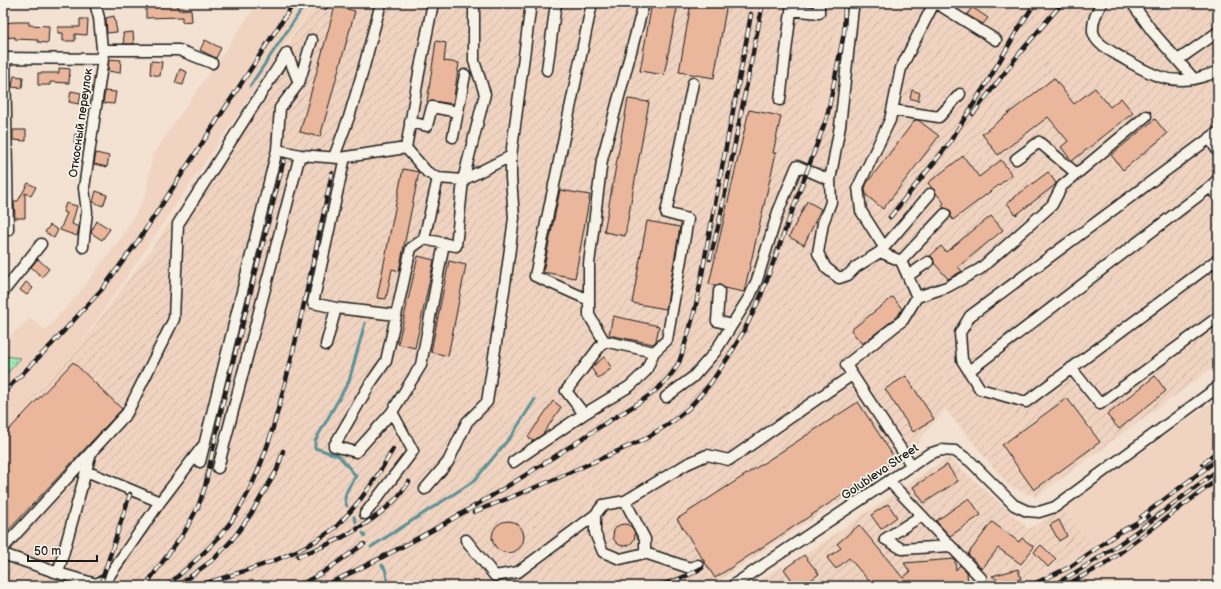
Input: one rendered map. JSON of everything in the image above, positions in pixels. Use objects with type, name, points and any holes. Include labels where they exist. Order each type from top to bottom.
[{"type":"street","name":"Откосный переулок","points":[[83,247],[88,212],[84,188],[103,55],[95,3]]},
{"type":"street","points":[[334,158],[362,74],[381,3]]},
{"type":"street","points":[[433,3],[406,148],[427,172],[438,178],[463,180],[511,156]]},
{"type":"street","points":[[424,239],[456,246],[463,180],[485,94],[474,61],[473,3]]},
{"type":"street","points":[[425,489],[448,462],[467,422],[487,402],[514,218],[510,178],[511,156],[531,3]]},
{"type":"street","points":[[547,70],[556,3]]},
{"type":"street","points":[[589,300],[535,276],[592,3]]},
{"type":"street","points":[[644,3],[602,160],[589,264],[589,315],[604,341],[654,352]]},
{"type":"street","points":[[780,100],[792,7],[819,13],[820,3]]},
{"type":"street","points":[[855,3],[853,8],[840,126],[830,180],[831,202],[823,223],[818,253],[826,268],[839,278],[848,275],[856,267],[882,249],[930,194]]},
{"type":"street","points":[[917,297],[901,261],[882,249],[861,211],[858,187],[890,120],[901,68],[935,3],[996,40]]},
{"type":"street","points":[[1102,3],[1096,12],[1093,32],[1097,40],[1104,47],[1151,74],[1165,79],[1189,80],[1213,74],[1218,70]]},
{"type":"street","points":[[1132,3],[1152,31],[1194,78]]},
{"type":"street","points":[[1178,60],[1218,32]]},
{"type":"street","points":[[200,462],[277,150],[280,108],[298,83],[312,40]]},
{"type":"street","points":[[5,230],[4,58],[103,55],[179,50],[212,63]]},
{"type":"street","points":[[3,548],[127,413],[174,320],[178,224],[287,53],[298,83]]},
{"type":"street","points":[[452,137],[465,75]]},
{"type":"street","points":[[513,462],[584,414],[630,386],[646,371],[654,352],[667,340],[688,219],[666,213],[693,82]]},
{"type":"street","points":[[892,110],[939,117],[960,94]]},
{"type":"street","points":[[410,122],[427,126],[432,107],[458,112]]},
{"type":"street","points":[[912,466],[846,365],[903,320],[917,297],[947,287],[980,269],[1052,205],[1062,186],[1146,116]]},
{"type":"street","points":[[1218,152],[1214,135],[970,316],[960,333],[962,360],[980,389],[1026,402],[1218,259]]},
{"type":"street","points":[[1016,158],[1039,142],[1077,174]]},
{"type":"street","points":[[277,150],[300,155],[334,158],[406,148]]},
{"type":"street","points":[[218,468],[300,155]]},
{"type":"street","points":[[345,157],[313,303],[336,308],[396,315]]},
{"type":"street","points":[[666,397],[697,372],[715,352],[750,296],[757,280],[778,212],[798,166],[830,180]]},
{"type":"street","points":[[438,178],[424,239],[411,248],[386,361],[370,384],[334,446],[356,452],[392,412],[407,390],[421,365],[444,243]]},
{"type":"street","points":[[969,371],[1210,187],[1218,179]]},
{"type":"street","points":[[1210,187],[1218,197]]},
{"type":"street","points":[[901,261],[944,214]]},
{"type":"street","points":[[3,292],[41,244]]},
{"type":"street","points":[[908,276],[928,262]]},
{"type":"street","points":[[719,291],[717,321],[732,325]]},
{"type":"street","points":[[326,345],[336,308]]},
{"type":"street","points":[[1071,368],[1100,404],[1218,317]]},
{"type":"street","points":[[584,414],[566,391],[604,341]]},
{"type":"street","points":[[466,540],[495,576],[518,572],[595,515],[603,505],[625,501],[687,464],[707,455],[729,460],[852,375]]},
{"type":"street","name":"Golubleva Street","points":[[732,586],[929,454],[941,450],[955,451],[970,461],[1014,505],[1027,512],[1039,512],[1055,507],[1218,387]]},
{"type":"street","points":[[365,514],[413,451],[392,412]]},
{"type":"street","points":[[3,554],[96,584],[107,579],[160,502],[204,444]]},
{"type":"street","points":[[58,573],[92,451]]},
{"type":"street","points":[[86,471],[160,502]]},
{"type":"street","points":[[889,481],[981,578]]},
{"type":"street","points":[[625,501],[645,539],[645,553]]},
{"type":"street","points":[[595,515],[595,533],[603,552],[620,559],[645,553],[690,568],[698,565]]},
{"type":"street","points":[[921,516],[885,539],[902,549],[950,546]]},
{"type":"shaded area","points":[[258,3],[314,3],[73,355],[3,428],[3,343],[30,318],[46,330],[75,298],[124,234],[146,195],[153,154]]},
{"type":"shaded area","points":[[315,3],[839,3],[839,22],[828,67],[809,117],[828,122],[851,44],[853,3],[1218,3],[1218,364],[1036,497],[1009,486],[945,409],[905,458],[710,586],[3,586],[3,428],[73,355],[156,243]]},
{"type":"shaded area","points":[[839,3],[853,3],[851,44],[829,122],[809,117],[828,67],[839,22]]},
{"type":"shaded area","points":[[1218,398],[1218,586],[1009,586],[1065,560],[1091,544],[1063,508]]},
{"type":"shaded area","points":[[948,457],[1029,529],[1063,508],[1091,544],[1065,560],[1007,586],[766,586],[762,579],[781,566],[784,569]]},
{"type":"green space","points":[[3,356],[21,358],[3,378]]},
{"type":"building","points":[[652,3],[678,3],[664,75],[640,71]]},
{"type":"building","points":[[691,3],[727,3],[714,78],[679,72]]},
{"type":"building","points":[[178,4],[178,10],[191,9],[192,21],[182,22],[182,17],[146,18],[146,5]]},
{"type":"building","points":[[335,6],[355,11],[320,137],[300,132]]},
{"type":"building","points":[[972,7],[988,18],[983,24],[967,15]]},
{"type":"building","points":[[114,16],[117,32],[107,33],[106,18]]},
{"type":"building","points":[[80,19],[88,19],[87,35],[75,34],[75,41],[63,41],[63,33],[58,33],[58,27],[80,27]]},
{"type":"building","points":[[29,22],[29,25],[49,26],[48,43],[38,42],[38,40],[15,39],[15,37],[3,38],[3,23]]},
{"type":"building","points":[[133,32],[134,44],[124,44],[123,33]]},
{"type":"building","points":[[205,40],[221,48],[216,58],[200,50]]},
{"type":"building","points":[[436,41],[446,43],[444,61],[459,63],[453,104],[433,101],[427,102]]},
{"type":"building","points":[[109,59],[121,60],[120,73],[108,71]]},
{"type":"building","points":[[151,61],[162,62],[160,76],[150,74]]},
{"type":"building","points":[[59,68],[70,69],[69,83],[50,82],[50,85],[38,85],[38,73],[59,73]]},
{"type":"building","points":[[180,69],[187,72],[183,85],[175,83]]},
{"type":"building","points":[[14,76],[23,77],[22,88],[12,87]]},
{"type":"building","points":[[1054,78],[1074,104],[1095,88],[1110,107],[1121,98],[1133,113],[1072,161],[1061,147],[1068,141],[1048,117],[998,155],[982,134]]},
{"type":"building","points":[[912,90],[920,93],[918,101],[910,98]]},
{"type":"building","points":[[71,91],[81,93],[79,104],[69,102]]},
{"type":"building","points":[[105,91],[116,92],[114,104],[103,103]]},
{"type":"building","points":[[628,99],[649,102],[625,236],[604,232]]},
{"type":"building","points":[[749,110],[781,116],[773,153],[776,153],[744,292],[724,288],[720,285],[716,286],[709,284]]},
{"type":"building","points":[[1155,119],[1167,134],[1123,170],[1111,155]]},
{"type":"building","points":[[915,120],[918,120],[939,136],[883,209],[866,195],[865,188],[867,183]]},
{"type":"building","points":[[13,130],[26,130],[26,141],[13,140]]},
{"type":"building","points":[[75,134],[85,135],[84,145],[74,143]]},
{"type":"building","points":[[96,153],[109,156],[107,167],[94,164]]},
{"type":"building","points":[[963,156],[979,177],[1001,160],[1012,175],[953,220],[950,210],[944,208],[942,205],[944,203],[928,183]]},
{"type":"building","points":[[403,169],[419,172],[399,271],[392,269],[386,299],[377,298]]},
{"type":"building","points":[[1048,172],[1056,183],[1055,185],[1016,215],[1007,203]]},
{"type":"building","points":[[28,183],[36,187],[31,196],[25,193],[25,218],[15,218],[14,201],[18,201]]},
{"type":"building","points":[[560,190],[590,195],[575,278],[543,272]]},
{"type":"building","points":[[96,191],[107,195],[103,206],[93,202]]},
{"type":"building","points":[[807,201],[821,209],[804,245],[789,237]]},
{"type":"building","points":[[66,203],[77,206],[72,224],[79,227],[77,236],[60,230],[67,213],[63,212]]},
{"type":"building","points":[[991,216],[1003,230],[958,267],[962,271],[948,279],[930,256],[941,246],[946,252]]},
{"type":"building","points":[[97,221],[110,229],[102,240],[91,233]]},
{"type":"building","points":[[647,221],[680,227],[666,309],[632,303]]},
{"type":"building","points":[[50,225],[58,230],[54,238],[45,232]]},
{"type":"building","points":[[418,256],[434,260],[415,348],[398,344]]},
{"type":"building","points":[[38,259],[49,269],[42,277],[31,267]]},
{"type":"building","points":[[449,261],[466,265],[448,356],[431,352]]},
{"type":"building","points":[[26,282],[33,288],[27,295],[20,290]]},
{"type":"building","points":[[893,297],[902,309],[898,316],[862,344],[851,330]]},
{"type":"building","points":[[613,316],[659,326],[656,341],[653,344],[609,335]]},
{"type":"building","points":[[604,357],[612,368],[598,378],[591,368]]},
{"type":"building","points":[[73,362],[122,409],[3,536],[3,436]]},
{"type":"building","points":[[906,376],[934,419],[913,432],[885,389]]},
{"type":"building","points":[[1155,376],[1166,391],[1119,429],[1107,415]]},
{"type":"building","points":[[1067,398],[1100,442],[1034,490],[1002,445]]},
{"type":"building","points":[[553,401],[561,407],[543,434],[533,441],[528,437]]},
{"type":"building","points":[[858,402],[896,460],[715,578],[677,519]]},
{"type":"building","points":[[947,465],[958,481],[924,503],[913,487]]},
{"type":"building","points":[[969,498],[981,515],[950,536],[936,521]]},
{"type":"building","points":[[888,504],[897,517],[881,529],[871,515]]},
{"type":"building","points":[[1059,520],[1067,536],[1059,541],[1050,525]]},
{"type":"building","points":[[505,521],[511,521],[520,525],[524,537],[520,549],[511,553],[505,553],[496,549],[492,540],[492,534],[496,525]]},
{"type":"building","points":[[992,522],[1019,542],[1022,538],[1034,547],[1021,564],[998,548],[982,569],[968,554]]},
{"type":"building","points":[[624,524],[632,527],[635,535],[632,543],[624,546],[616,543],[613,535],[616,527]]},
{"type":"building","points":[[859,525],[903,578],[910,572],[904,563],[954,559],[956,570],[960,565],[967,572],[968,586],[878,586],[870,582],[849,558],[836,569],[827,558],[841,548],[837,544]]},
{"type":"building","points":[[1041,545],[1056,559],[1048,567],[1034,552]]},
{"type":"building","points":[[804,555],[819,574],[803,586],[796,586],[784,569]]},
{"type":"building","points":[[1018,569],[1021,579],[1003,584],[992,576]]},
{"type":"waterway","points":[[250,86],[306,3]]},
{"type":"waterway","points":[[347,506],[345,502],[346,494],[356,476],[339,456],[315,448],[315,441],[349,381],[365,323]]},
{"type":"waterway","points":[[371,547],[474,481],[512,435],[535,399]]},
{"type":"waterway","points":[[354,517],[356,522]]},
{"type":"waterway","points":[[382,565],[385,569],[388,582]]},
{"type":"railway","points":[[3,393],[52,344],[103,288],[138,241],[294,3]]},
{"type":"railway","points":[[710,259],[719,223],[763,3]]},
{"type":"railway","points":[[474,512],[546,483],[645,439],[673,421],[689,408],[710,384],[744,331],[760,298],[827,117],[844,33],[845,3]]},
{"type":"railway","points":[[890,217],[948,145],[1035,3]]},
{"type":"railway","points":[[973,114],[1019,54],[1062,3]]},
{"type":"railway","points":[[323,586],[394,551],[464,513],[643,400],[664,383],[672,373],[681,357],[698,298],[751,14]]},
{"type":"railway","points":[[145,586],[185,531],[198,507],[205,487],[223,402],[284,159]]},
{"type":"railway","points":[[167,586],[222,534],[246,496],[263,458],[270,439],[291,360],[332,173]]},
{"type":"railway","points":[[196,586],[269,562],[305,547],[321,538],[336,527],[367,491],[393,449]]},
{"type":"railway","points":[[1203,464],[1218,450]]},
{"type":"railway","points":[[177,586],[214,559],[232,540],[251,514],[277,470],[283,451]]},
{"type":"railway","points":[[1141,517],[1218,459]]},
{"type":"railway","points":[[1051,586],[1073,574],[1116,546],[1218,470]]},
{"type":"railway","points":[[1064,586],[1105,564],[1218,479]]},
{"type":"railway","points":[[298,556],[336,541],[360,528],[395,501],[409,482]]},
{"type":"railway","points":[[100,586],[130,494]]},
{"type":"railway","points":[[1029,586],[1070,567],[1118,533],[1149,516]]},
{"type":"railway","points":[[298,586],[322,573],[364,544]]},
{"type":"railway","points":[[654,586],[679,579],[702,568]]}]
